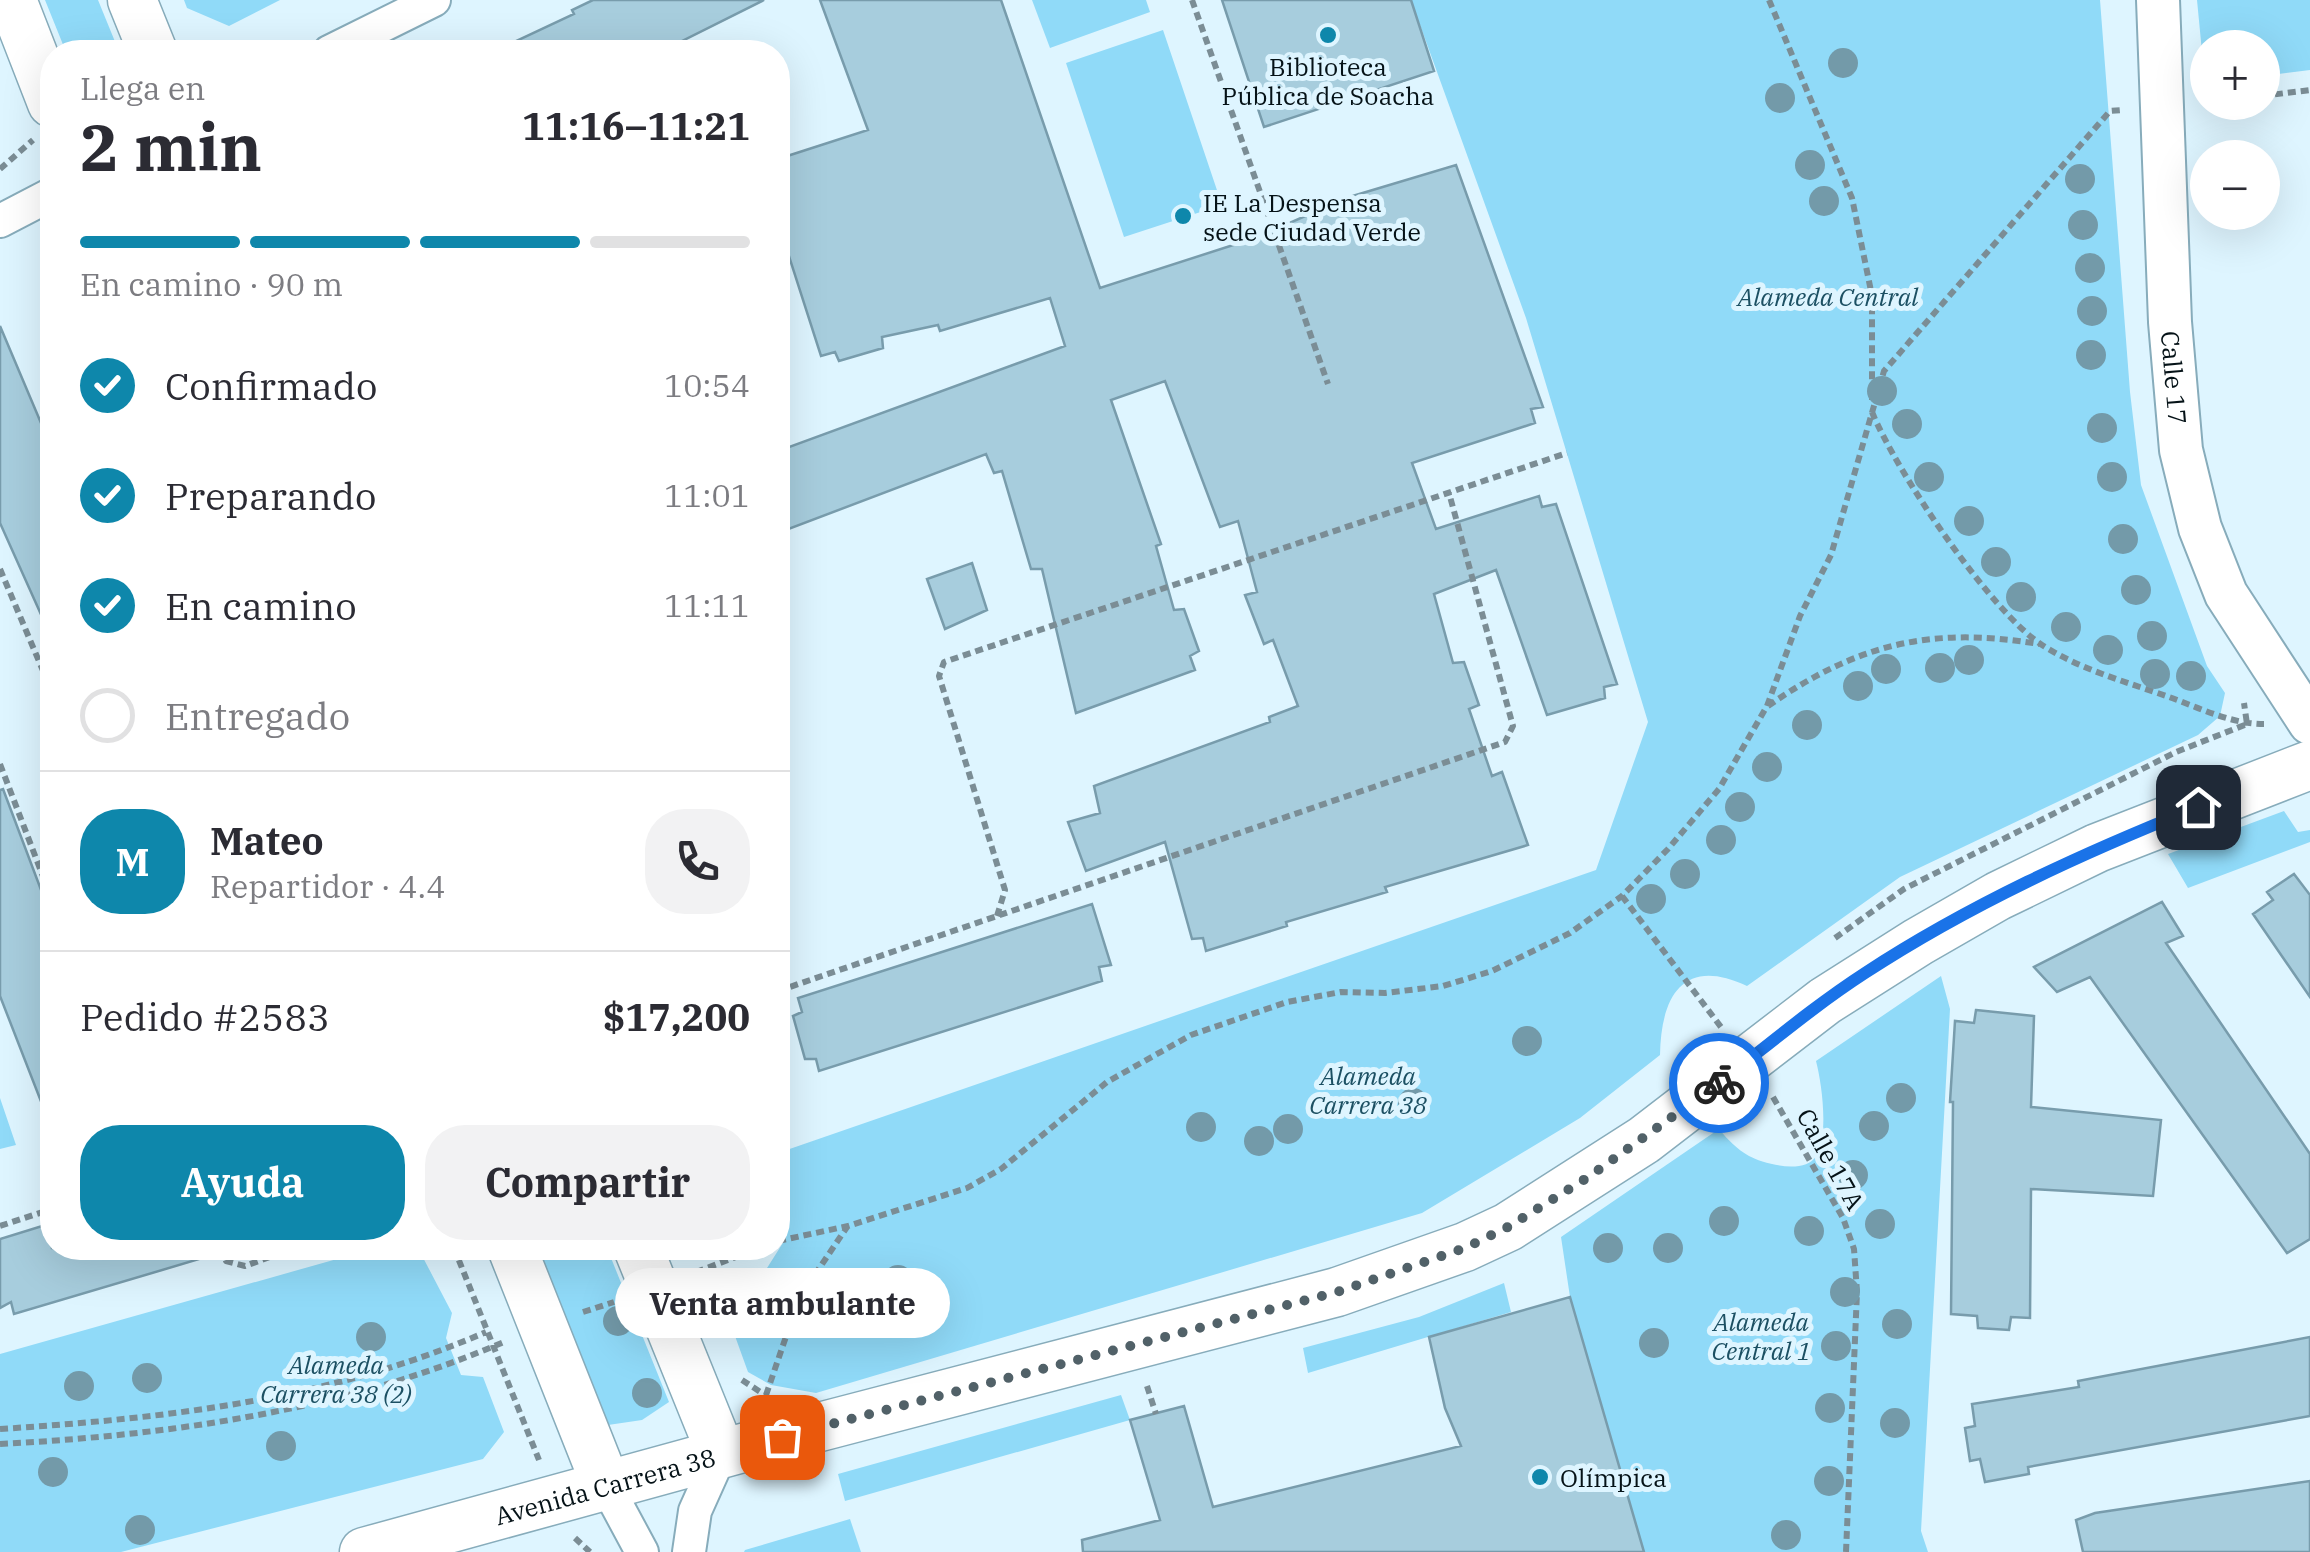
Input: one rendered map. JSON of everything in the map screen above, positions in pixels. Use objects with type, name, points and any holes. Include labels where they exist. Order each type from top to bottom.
[{"type":"main road","points":[[12,0],[40,72]]},
{"type":"main road","points":[[132,0],[147,40]]},
{"type":"main road","name":"Avenida Carrera 38","points":[[364,1552],[1337,1292],[1465,1248],[1508,1227],[1590,1176],[1866,972],[1998,896],[2109,843],[2309,736]]},
{"type":"main road","points":[[516,1260],[606,1485]]},
{"type":"main road","points":[[661,1270],[721,1454]]},
{"type":"street","points":[[353,40],[434,0]]},
{"type":"street","name":"Calle 17","points":[[2158,0],[2170,322],[2181,450],[2200,528],[2226,594],[2309,736]]},
{"type":"street","points":[[0,221],[40,200]]},
{"type":"street","points":[[689,1552],[696,1511],[721,1454]]},
{"type":"street","points":[[606,1485],[642,1552]]},
{"type":"path","points":[[1192,0],[1328,384]]},
{"type":"path","points":[[1770,0],[1852,198],[1872,296],[1872,411],[1883,438],[1990,594],[2040,644],[2089,669],[2248,724],[2309,736]]},
{"type":"path","points":[[2280,94],[2310,90]]},
{"type":"path","points":[[790,1238],[848,1226],[967,1188],[1000,1170],[1107,1082],[1191,1035],[1287,1002],[1341,992],[1386,994],[1443,986],[1492,971],[1570,933],[1622,896],[1718,790],[1767,706],[1800,616],[1831,555],[1884,372],[2110,112],[2125,110]]},
{"type":"path","points":[[996,916],[1005,890],[940,676],[944,662],[1567,452]]},
{"type":"path","points":[[790,987],[1505,742],[1514,726],[1449,493]]},
{"type":"path","points":[[0,569],[40,664]]},
{"type":"path","points":[[1767,706],[1827,669],[1892,644],[1981,637],[2040,644]]},
{"type":"path","points":[[1830,942],[1904,888],[2176,752],[2248,724]]},
{"type":"path","points":[[0,764],[40,869]]},
{"type":"path","name":"Calle 17A","points":[[1622,896],[1718,1024],[1750,1060],[1843,1218],[1854,1249],[1857,1292],[1846,1552]]},
{"type":"path","points":[[1704,1034],[1730,1014]]},
{"type":"path","points":[[0,1226],[40,1213]]},
{"type":"path","points":[[735,1376],[769,1398],[791,1322],[810,1282],[848,1226]]},
{"type":"path","points":[[226,1260],[245,1266],[261,1260]]},
{"type":"path","points":[[459,1260],[564,1528],[590,1552]]},
{"type":"path","points":[[0,1444],[97,1438],[238,1419],[376,1388],[492,1347],[661,1270],[706,1260]]},
{"type":"path","points":[[0,1430],[115,1422],[264,1401],[370,1374],[486,1332]]},
{"type":"green space","points":[[45,0],[98,0],[114,40],[61,40]]},
{"type":"green space","points":[[184,0],[280,0],[229,26],[187,8]]},
{"type":"green space","points":[[1032,0],[1146,0],[1150,12],[1050,48]]},
{"type":"green space","name":"Alameda Central","points":[[1411,0],[2100,0],[2130,392],[2141,485],[2207,666],[2225,693],[2220,716],[2198,735],[1900,877],[1747,986],[1725,978],[1692,979],[1671,999],[1661,1034],[1660,1055],[1580,1118],[1422,1213],[816,1393],[771,1385],[748,1372],[731,1325],[772,1260],[790,1260],[790,1149],[1596,870],[1648,722],[1526,318]]},
{"type":"green space","points":[[2197,0],[2310,0],[2310,70],[2280,74],[2280,30],[2200,30]]},
{"type":"green space","points":[[1163,30],[1222,205],[1124,237],[1066,63]]},
{"type":"green space","points":[[2284,811],[2298,832],[2310,830],[2310,842],[2188,888],[2168,854]]},
{"type":"green space","name":"Alameda Central 1","points":[[1941,976],[1950,1009],[1921,1531],[1928,1552],[1644,1552],[1570,1297],[1561,1237],[1719,1129],[1756,1159],[1784,1166],[1811,1162],[1820,1147],[1823,1123],[1816,1061]]},
{"type":"green space","points":[[0,1098],[16,1145],[0,1149]]},
{"type":"green space","name":"Alameda Carrera 38 (2)","points":[[333,1260],[424,1260],[452,1313],[446,1338],[461,1375],[483,1377],[504,1432],[483,1459],[121,1552],[0,1552],[0,1354]]},
{"type":"green space","points":[[542,1260],[612,1260],[669,1402],[642,1420],[608,1425]]},
{"type":"green space","points":[[1504,1283],[1511,1312],[1308,1373],[1303,1348],[1419,1317]]},
{"type":"green space","points":[[1121,1395],[1130,1420],[845,1501],[838,1474]]},
{"type":"green space","points":[[850,1519],[861,1552],[744,1552],[745,1550]]},
{"type":"building","points":[[593,0],[764,0],[684,40],[519,40],[574,14],[572,10]]},
{"type":"building","points":[[820,0],[1001,0],[1100,288],[1258,237],[1346,198],[1456,165],[1543,407],[1531,409],[1535,423],[1412,463],[1436,529],[1539,496],[1542,507],[1556,504],[1617,684],[1604,687],[1605,698],[1547,715],[1496,570],[1434,594],[1453,663],[1464,662],[1479,705],[1469,709],[1492,776],[1502,772],[1528,845],[1385,887],[1387,892],[1206,951],[1203,938],[1192,939],[1165,842],[1086,871],[1068,822],[1100,813],[1094,786],[1270,722],[1269,717],[1298,706],[1273,640],[1264,644],[1245,595],[1257,592],[1238,521],[1220,527],[1165,381],[1111,400],[1161,544],[1156,546],[1174,610],[1184,609],[1199,651],[1190,656],[1195,670],[1076,713],[1042,569],[1031,569],[1002,471],[994,473],[986,454],[790,528],[790,447],[1065,346],[1050,298],[940,331],[938,325],[882,337],[883,348],[839,361],[835,352],[821,356],[790,259],[790,155],[868,130]]},
{"type":"building","name":"Biblioteca Pública de Soacha","points":[[1222,0],[1411,0],[1434,71],[1264,127]]},
{"type":"building","points":[[0,326],[40,421],[40,612],[0,523]]},
{"type":"building","points":[[972,563],[987,610],[945,629],[927,579]]},
{"type":"building","points":[[3,789],[40,887],[40,1099],[0,996]]},
{"type":"building","points":[[2294,874],[2310,895],[2310,997],[2253,914],[2273,900],[2267,892]]},
{"type":"building","points":[[2162,902],[2183,936],[2166,943],[2310,1154],[2310,1239],[2287,1253],[2090,977],[2057,992],[2034,967]]},
{"type":"building","points":[[1092,904],[1111,965],[1099,967],[1102,981],[819,1071],[816,1059],[805,1059],[793,1016],[802,1012],[798,998]]},
{"type":"building","points":[[1976,1010],[2034,1016],[2031,1107],[2161,1120],[2153,1196],[2031,1189],[2030,1318],[2011,1317],[2009,1330],[1978,1328],[1977,1316],[1951,1314],[1950,1102],[1955,1021],[1974,1023]]},
{"type":"building","points":[[40,1227],[40,1260],[196,1260],[14,1314],[11,1302],[0,1308],[0,1239]]},
{"type":"building","points":[[1570,1297],[1644,1552],[1083,1552],[1082,1540],[1160,1520],[1130,1420],[1184,1406],[1213,1507],[1461,1446],[1445,1408],[1429,1337]]},
{"type":"building","points":[[2310,1337],[2310,1416],[2028,1467],[2029,1474],[1985,1482],[1980,1459],[1970,1461],[1965,1428],[1975,1426],[1972,1404],[2079,1387],[2078,1381]]},
{"type":"building","points":[[2310,1481],[2310,1552],[2083,1552],[2076,1520],[2095,1513]]},
{"type":"way so far","points":[[782,1437],[1337,1292],[1465,1248],[1508,1227],[1590,1176],[1719,1083]]},
{"type":"place","name":"Biblioteca Pública de Soacha","points":[[1328,35]]},
{"type":"place","name":"IE La Despensa sede Ciudad Verde","points":[[1183,216]]},
{"type":"place","name":"Venta ambulante","points":[[782,1437]]},
{"type":"place","name":"Olímpica","points":[[1540,1477]]},
{"type":"route","points":[[1719,1083],[1866,972],[1918,942],[1998,896],[2097,848],[2198,807]]},
{"type":"park label","name":"Alameda Carrera 38","points":[[1368,1090]]}]
